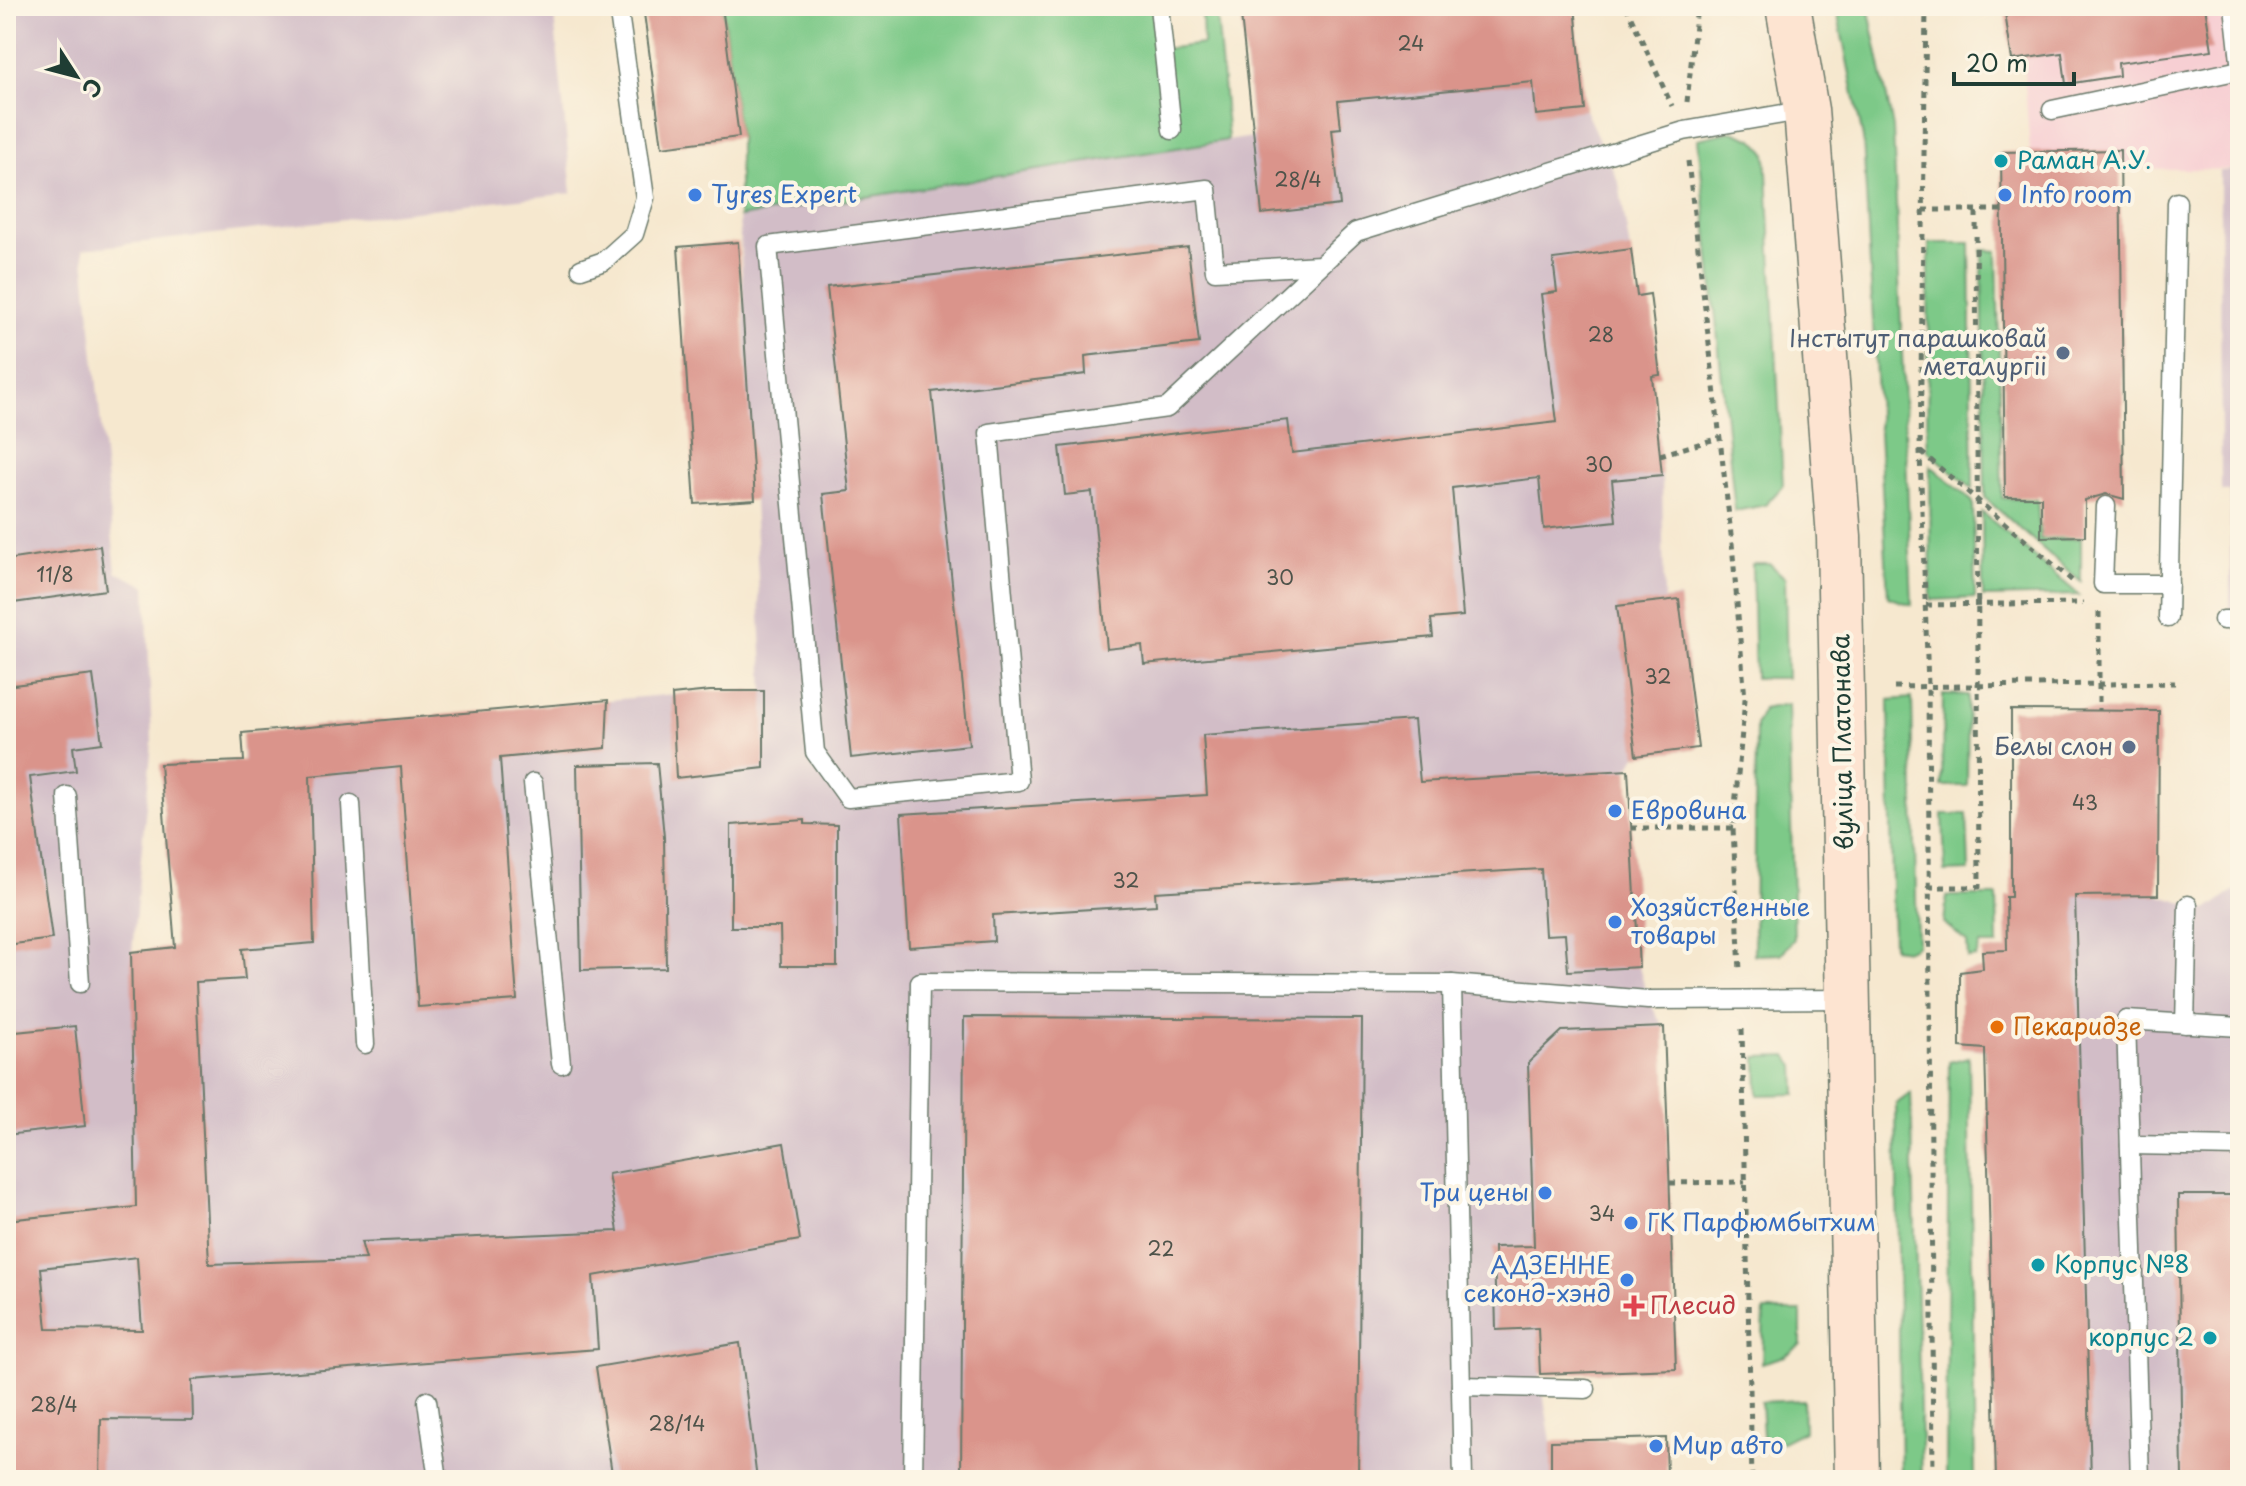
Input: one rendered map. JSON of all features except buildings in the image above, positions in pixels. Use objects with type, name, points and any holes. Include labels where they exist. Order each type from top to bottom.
[{"type":"main road","name":"вуліца Платонава","points":[[1788,6],[1806,110],[1839,537],[1840,734],[1857,1480]]},
{"type":"lane","points":[[581,269],[604,261],[634,234],[645,198],[618,6]]},
{"type":"lane","points":[[1159,6],[1172,130]]},
{"type":"lane","points":[[2234,6],[2240,61]]},
{"type":"lane","points":[[2052,110],[2240,70]]},
{"type":"lane","points":[[1320,265],[1215,271],[1207,189],[768,246],[815,752],[848,798],[1019,781],[989,433],[1167,408],[1356,232],[1684,131],[1806,110]]},
{"type":"lane","points":[[2168,618],[2177,202]]},
{"type":"lane","points":[[2106,506],[2103,584],[2169,584]]},
{"type":"lane","points":[[533,783],[561,1064]]},
{"type":"lane","points":[[67,796],[80,983]]},
{"type":"lane","points":[[351,804],[365,1044]]},
{"type":"lane","points":[[2185,1024],[2188,905]]},
{"type":"lane","points":[[913,1480],[920,982],[1452,984],[1648,1000],[1848,999]]},
{"type":"lane","points":[[1452,984],[1463,1480]]},
{"type":"lane","points":[[2140,1480],[2126,1020],[2240,1027]]},
{"type":"lane","points":[[2130,1145],[2240,1147]]},
{"type":"lane","points":[[1461,1386],[1586,1389]]},
{"type":"lane","points":[[427,1401],[438,1480]]},
{"type":"path","points":[[1626,6],[1684,131]]},
{"type":"path","points":[[1697,6],[1684,131],[1732,543],[1745,699],[1733,828],[1741,1001],[1752,1480]]},
{"type":"path","points":[[1926,6],[1920,452],[1928,686],[1933,1480]]},
{"type":"path","points":[[1923,210],[2001,210]]},
{"type":"path","points":[[1928,887],[1979,887],[1976,210]]},
{"type":"path","points":[[1660,455],[1719,438]]},
{"type":"path","points":[[1920,452],[2086,593]]},
{"type":"path","points":[[1926,605],[2098,603],[2099,711]]},
{"type":"path","points":[[1894,687],[2175,683]]},
{"type":"path","points":[[1631,828],[1733,828]]},
{"type":"path","points":[[1670,1183],[1745,1182]]},
{"type":"shaded area","points":[[6,6],[553,6],[572,193],[83,249],[116,572],[146,586],[152,742],[132,952],[175,947],[160,764],[243,761],[242,733],[710,691],[764,691],[739,217],[1253,137],[1240,6],[1575,6],[1585,110],[1619,183],[1656,413],[1662,475],[1664,600],[1679,598],[1698,748],[1636,756],[1628,770],[1639,967],[1648,1000],[1664,1027],[1676,1369],[1540,1374],[1551,1441],[1551,1480],[6,1480]]},
{"type":"shaded area","points":[[2004,6],[2240,6],[2240,170],[2120,168],[2030,152],[2023,59],[2012,60]]},
{"type":"shaded area","points":[[2240,170],[2240,610],[2230,610],[2230,491],[2221,491],[2220,171]]},
{"type":"shaded area","points":[[2240,887],[2240,1480],[1996,1480],[1985,1050],[1960,1047],[1960,972],[1983,969],[1982,951],[2007,950],[2006,897],[2158,895],[2207,910]]},
{"type":"green space","points":[[722,6],[1160,6],[1164,49],[1203,44],[1202,12],[1217,15],[1228,140],[739,217],[739,137]]},
{"type":"green space","points":[[1836,6],[1868,6],[1893,127],[1912,605],[1888,597],[1863,138]]},
{"type":"green space","points":[[1733,131],[1753,139],[1766,153],[1783,486],[1765,505],[1735,511],[1698,139]]},
{"type":"green space","points":[[1929,243],[1970,243],[1973,489],[1927,450]]},
{"type":"green space","points":[[1982,250],[1997,251],[2002,498],[2037,500],[2040,539],[2081,538],[2081,582],[1985,498]]},
{"type":"green space","points":[[1930,465],[1973,502],[1975,598],[1931,600]]},
{"type":"green space","points":[[1982,512],[2079,595],[1983,597]]},
{"type":"green space","points":[[1752,564],[1770,564],[1785,578],[1787,678],[1755,678]]},
{"type":"green space","points":[[1943,694],[1968,695],[1967,786],[1942,786]]},
{"type":"green space","points":[[1912,698],[1917,945],[1908,950],[1893,948],[1889,700]]},
{"type":"green space","points":[[1788,704],[1794,939],[1781,954],[1754,955],[1756,724],[1763,709]]},
{"type":"green space","points":[[1943,814],[1967,814],[1969,871],[1945,872]]},
{"type":"green space","points":[[1947,896],[1997,896],[1998,945],[1980,945],[1976,957],[1968,958],[1967,942],[1944,923]]},
{"type":"green space","points":[[1787,1056],[1795,1066],[1796,1094],[1758,1095],[1757,1057]]},
{"type":"green space","points":[[1969,1057],[1975,1480],[1946,1480],[1949,1062]]},
{"type":"green space","points":[[1911,1093],[1922,1480],[1901,1480],[1896,1104]]},
{"type":"green space","points":[[1764,1311],[1801,1311],[1801,1345],[1785,1356],[1762,1363]]},
{"type":"green space","points":[[1803,1400],[1804,1431],[1764,1451],[1761,1402]]},
{"type":"place","name":"Раман А.У.","points":[[2001,161]]},
{"type":"place","name":"Tyres Expert","points":[[695,195]]},
{"type":"place","name":"Info room","points":[[2005,195]]},
{"type":"place","name":"Інстытут парашковай металургіі","points":[[2063,353]]},
{"type":"place","name":"Белы слон","points":[[2129,747]]},
{"type":"place","name":"Евровина","points":[[1615,811]]},
{"type":"place","name":"Хозяйственные товары","points":[[1615,922]]},
{"type":"place","name":"Пекаридзе","points":[[1997,1027]]},
{"type":"place","name":"Три цены","points":[[1545,1193]]},
{"type":"place","name":"ГК Парфюмбытхим","points":[[1631,1223]]},
{"type":"place","name":"Корпус №8","points":[[2038,1265]]},
{"type":"place","name":"АДЗЕННЕ секонд-хэнд","points":[[1627,1280]]},
{"type":"place","name":"Плесид","points":[[1634,1306]]},
{"type":"place","name":"корпус 2","points":[[2210,1338]]},
{"type":"place","name":"Мир авто","points":[[1656,1446]]}]
